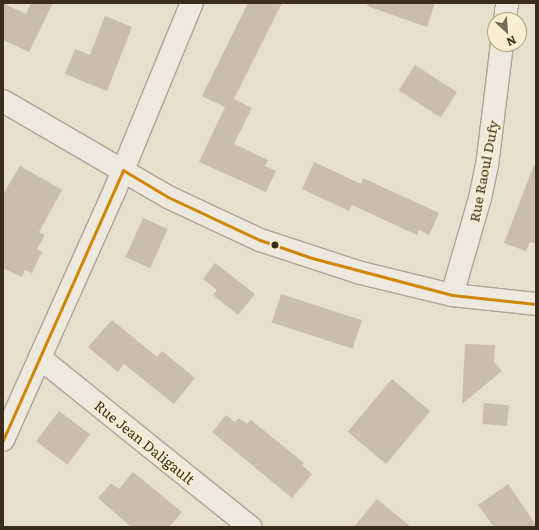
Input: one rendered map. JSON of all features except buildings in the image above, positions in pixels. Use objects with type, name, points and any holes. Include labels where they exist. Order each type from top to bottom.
[{"type":"street","points":[[3,440],[119,178],[192,3]]},
{"type":"street","name":"Rue Raoul Dufy","points":[[452,295],[480,198],[486,166],[501,52]]},
{"type":"street","points":[[3,101],[119,178],[168,197],[260,240],[361,273],[452,295],[536,304]]},
{"type":"street","name":"Rue Jean Daligault","points":[[40,358],[250,527]]},
{"type":"transit line","points":[[123,170],[168,197],[260,240],[312,258],[452,295],[536,304]]},
{"type":"transit line","points":[[3,440],[123,170]]}]
